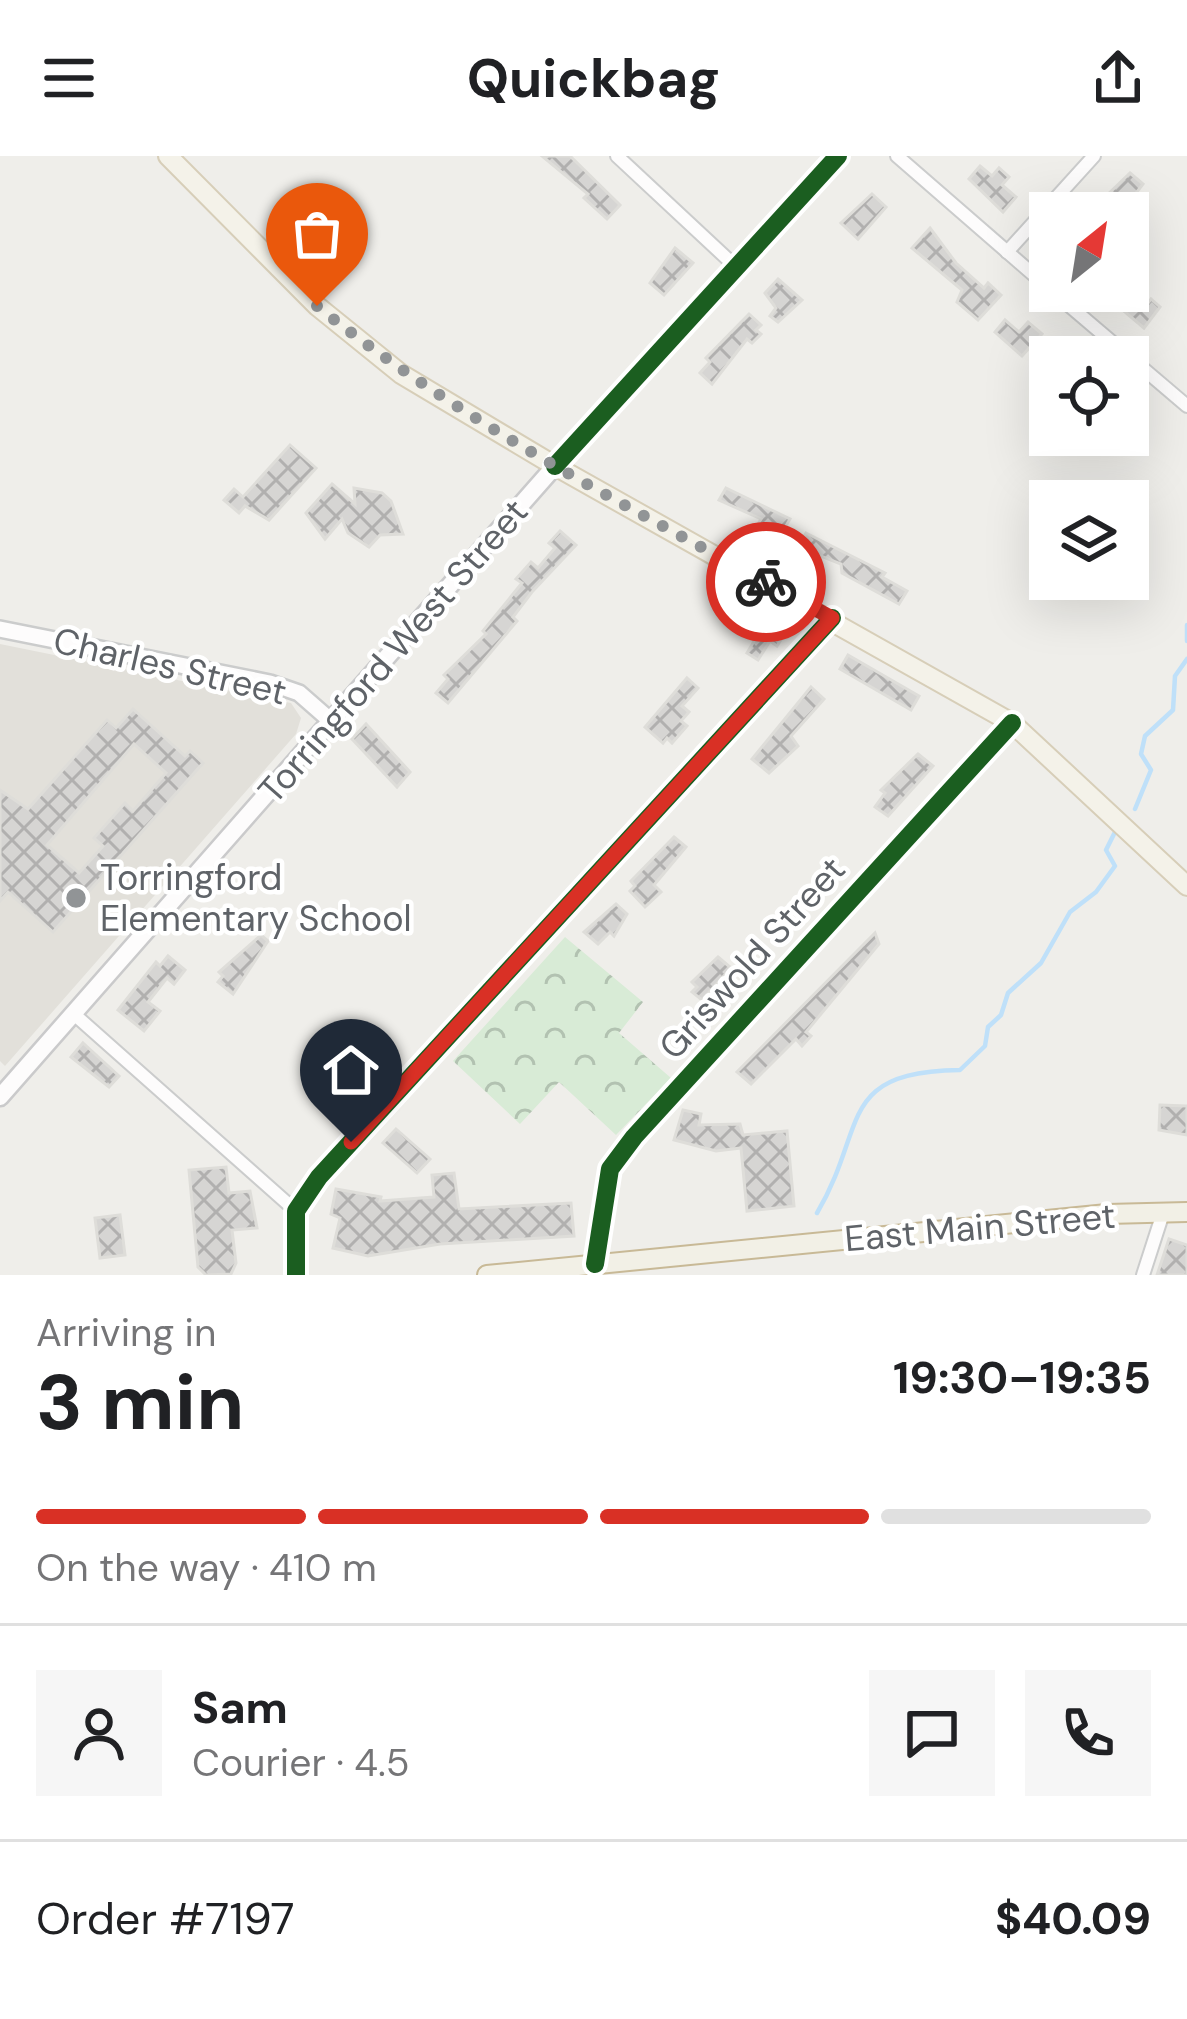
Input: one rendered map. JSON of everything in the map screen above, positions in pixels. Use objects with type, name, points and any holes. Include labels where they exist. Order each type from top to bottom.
[{"type":"highway","name":"East Main Street","points":[[487,1275],[1187,1212]]},
{"type":"main road","points":[[168,156],[317,306],[401,374],[1012,723],[1187,886]]},
{"type":"main road","name":"Torringford West Street","points":[[0,1097],[555,466]]},
{"type":"street","points":[[617,156],[735,266]]},
{"type":"street","name":"Torringford West Street","points":[[555,466],[838,156]]},
{"type":"street","points":[[897,156],[1029,271]]},
{"type":"street","points":[[1007,252],[1094,156]]},
{"type":"street","points":[[1077,312],[1187,406]]},
{"type":"street","points":[[296,1275],[296,1211],[319,1177],[832,618]]},
{"type":"street","name":"Charles Street","points":[[0,628],[270,683],[298,693],[332,721]]},
{"type":"street","name":"Griswold Street","points":[[595,1264],[610,1169],[634,1137],[1012,723]]},
{"type":"street","points":[[75,1016],[296,1211]]},
{"type":"street","points":[[1143,1275],[1163,1213]]},
{"type":"shaded area","name":"Torringford Elementary School","points":[[0,644],[291,703],[301,718],[296,734],[5,1066],[0,1061]]},
{"type":"green space","points":[[565,937],[643,1002],[619,1033],[671,1078],[616,1135],[559,1082],[520,1124],[453,1061]]},
{"type":"building","points":[[542,156],[570,156],[620,205],[607,219],[584,198],[588,194]]},
{"type":"building","points":[[980,166],[992,176],[999,168],[1009,177],[1002,185],[1016,197],[1003,212],[969,179]]},
{"type":"building","points":[[1130,173],[1143,184],[1137,192],[1110,192]]},
{"type":"building","points":[[872,194],[886,207],[858,239],[841,223]]},
{"type":"building","points":[[930,228],[956,263],[984,288],[988,283],[1001,295],[978,320],[957,302],[962,290],[912,248]]},
{"type":"building","points":[[675,248],[693,263],[664,295],[650,283]]},
{"type":"building","points":[[778,279],[802,300],[778,322],[770,316],[776,308],[765,293]]},
{"type":"building","points":[[1151,299],[1160,307],[1144,328],[1125,312],[1149,312]]},
{"type":"building","points":[[749,314],[761,325],[756,330],[761,334],[752,343],[747,339],[712,384],[700,373],[710,362],[706,358]]},
{"type":"building","points":[[1005,320],[1019,332],[1028,322],[1042,334],[1029,336],[1029,348],[1022,356],[995,332]]},
{"type":"building","points":[[290,445],[316,468],[269,520],[245,506],[239,513],[224,500],[234,489],[243,497]]},
{"type":"building","points":[[332,484],[355,504],[354,488],[382,493],[391,501],[403,534],[380,535],[369,547],[348,533],[342,519],[325,539],[306,513]]},
{"type":"building","points":[[726,488],[790,519],[779,538],[757,526],[761,519],[719,500]]},
{"type":"building","points":[[560,531],[576,545],[532,592],[513,617],[517,621],[448,703],[436,693],[448,679],[444,675],[486,634],[483,631],[522,583],[516,579],[531,562],[538,568],[555,548],[549,543]]},
{"type":"building","points":[[806,533],[885,573],[882,577],[907,591],[899,604],[842,573],[841,564],[798,547]]},
{"type":"building","points":[[770,614],[789,627],[777,646],[770,641],[758,660],[747,653]]},
{"type":"building","points":[[848,655],[919,696],[911,710],[840,669]]},
{"type":"building","points":[[687,678],[698,688],[682,706],[689,712],[681,721],[687,726],[672,743],[667,738],[663,743],[645,727]]},
{"type":"building","points":[[811,687],[824,699],[791,736],[798,746],[769,773],[752,759]]},
{"type":"building","points":[[133,709],[185,756],[190,751],[203,763],[53,932],[8,892],[0,901],[0,790],[28,809],[107,720],[116,728]],"holes":[[[134,744],[166,773],[133,811],[125,803],[94,838],[103,846],[79,873],[47,845]]]},
{"type":"building","points":[[366,724],[410,772],[397,787],[352,739]]},
{"type":"building","points":[[918,754],[933,766],[888,816],[875,807],[885,793],[881,790]]},
{"type":"building","points":[[674,837],[686,847],[654,885],[661,892],[645,907],[630,891],[635,886],[631,881]]},
{"type":"building","points":[[616,904],[627,914],[614,936],[610,932],[598,944],[584,932]]},
{"type":"building","points":[[875,933],[879,944],[806,1032],[811,1036],[802,1046],[796,1039],[751,1084],[737,1072]]},
{"type":"building","points":[[261,935],[268,941],[233,994],[218,982],[223,976],[219,972]]},
{"type":"building","points":[[168,956],[185,970],[174,984],[167,978],[148,1002],[160,1011],[144,1031],[118,1010],[156,962],[160,966]]},
{"type":"building","points":[[718,957],[731,968],[702,1000],[692,992],[697,987],[692,982]]},
{"type":"building","points":[[83,1043],[119,1076],[109,1087],[71,1057]]},
{"type":"building","points":[[1160,1105],[1187,1106],[1187,1135],[1159,1130]]},
{"type":"building","points":[[683,1110],[701,1114],[699,1125],[740,1124],[743,1135],[787,1131],[794,1206],[747,1211],[741,1148],[716,1151],[674,1140]]},
{"type":"building","points":[[396,1129],[430,1159],[417,1173],[383,1143]]},
{"type":"building","points":[[226,1167],[229,1193],[250,1191],[257,1228],[232,1230],[236,1263],[231,1274],[206,1275],[198,1267],[189,1170]]},
{"type":"building","points":[[454,1173],[459,1209],[571,1203],[574,1236],[440,1244],[368,1256],[333,1248],[340,1218],[331,1214],[336,1189],[381,1197],[380,1201],[434,1197],[432,1175]]},
{"type":"building","points":[[120,1215],[125,1255],[100,1258],[95,1218]]},
{"type":"building","points":[[1169,1239],[1187,1245],[1187,1275],[1157,1275]]},
{"type":"waterway","points":[[1187,625],[1187,641]]},
{"type":"waterway","points":[[1135,809],[1151,770],[1141,754],[1145,736],[1173,710],[1175,676],[1187,659]]},
{"type":"waterway","points":[[817,1213],[861,1110],[873,1093],[892,1081],[920,1073],[960,1070],[985,1046],[988,1027],[1001,1015],[1008,993],[1041,963],[1070,912],[1096,892],[1115,866],[1106,850],[1115,832]]},
{"type":"cycle path","points":[[555,466],[838,156]]},
{"type":"cycle path","points":[[296,1275],[296,1211],[319,1177],[832,618]]},
{"type":"cycle path","points":[[595,1264],[610,1169],[634,1137],[1012,723]]},
{"type":"way so far","points":[[317,306],[401,374],[555,466],[766,582]]},
{"type":"place","name":"Torringford Elementary School","points":[[76,898]]},
{"type":"route","points":[[351,1142],[832,618],[766,582]]}]
